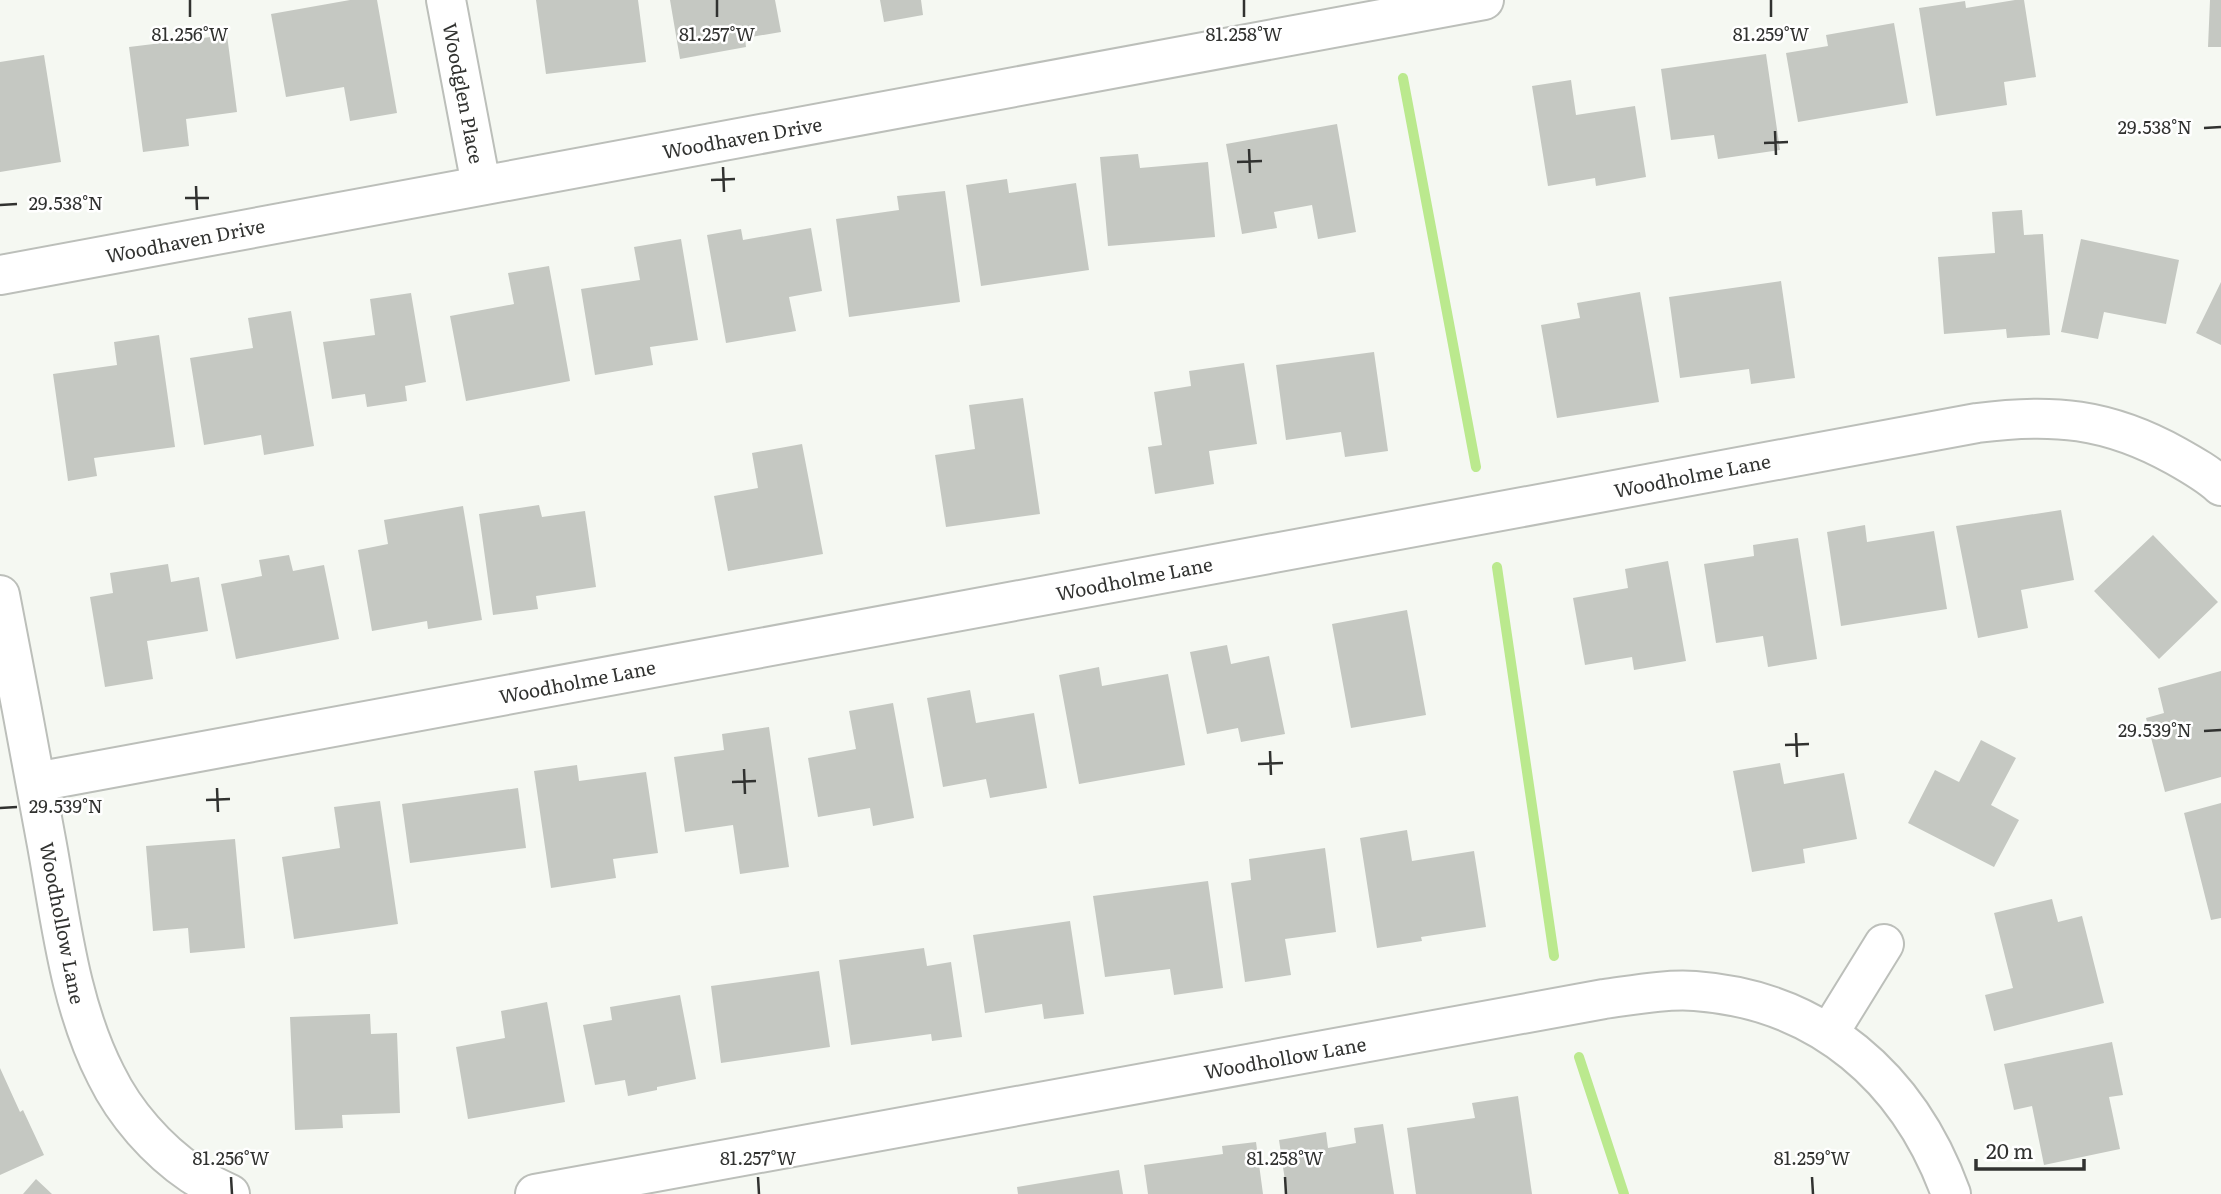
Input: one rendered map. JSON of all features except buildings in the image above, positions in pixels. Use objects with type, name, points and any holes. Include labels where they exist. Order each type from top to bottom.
[{"type":"street","name":"Woodglen Place","points":[[446,0],[481,185]]},
{"type":"street","name":"Woodhaven Drive","points":[[0,275],[1485,0]]},
{"type":"street","name":"Woodholme Lane","points":[[36,782],[1977,423],[2044,417],[2103,425],[2161,448],[2189,463],[2221,486]]},
{"type":"street","name":"Woodhollow Lane","points":[[0,595],[59,911],[78,1002],[91,1041],[106,1077],[151,1139],[194,1176],[230,1194]]},
{"type":"street","points":[[1829,1033],[1884,944]]},
{"type":"street","name":"Woodhollow Lane","points":[[535,1194],[1643,994],[1694,991],[1744,999],[1789,1013],[1829,1033],[1864,1060],[1897,1094],[1931,1146],[1951,1194]]},
{"type":"waterway","points":[[1403,78],[1476,467]]},
{"type":"waterway","points":[[1497,567],[1554,956]]},
{"type":"waterway","points":[[1579,1057],[1624,1194]]}]
